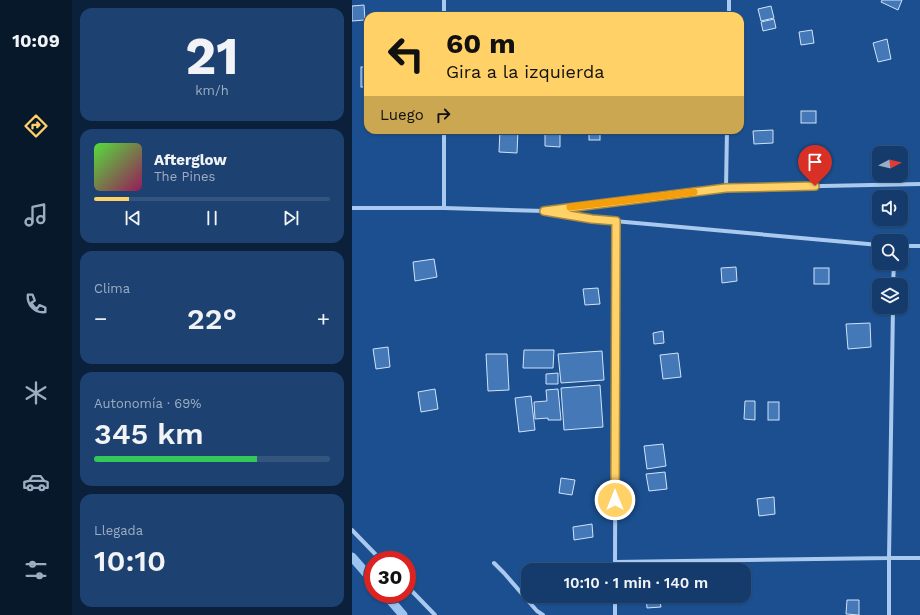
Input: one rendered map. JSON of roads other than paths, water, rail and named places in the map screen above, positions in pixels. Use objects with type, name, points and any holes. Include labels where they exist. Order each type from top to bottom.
[{"type":"street","points":[[444,0],[444,12]]},
{"type":"street","points":[[729,0],[729,12]]},
{"type":"street","points":[[444,134],[444,208]]},
{"type":"street","points":[[726,188],[727,134]]},
{"type":"street","points":[[544,211],[726,188],[920,184]]},
{"type":"street","points":[[352,208],[444,208],[544,211],[592,219],[872,244]]},
{"type":"street","points":[[616,221],[615,562],[920,558]]},
{"type":"street","points":[[908,246],[920,246]]},
{"type":"street","points":[[889,615],[893,314]]},
{"type":"street","points":[[352,530],[372,551]]},
{"type":"street","points":[[494,562],[537,611],[543,615]]},
{"type":"street","points":[[416,595],[435,615]]},
{"type":"street","points":[[615,603],[615,615]]},
{"type":"waterway","points":[[352,557],[364,571]]},
{"type":"waterway","points":[[393,603],[403,615]]}]
